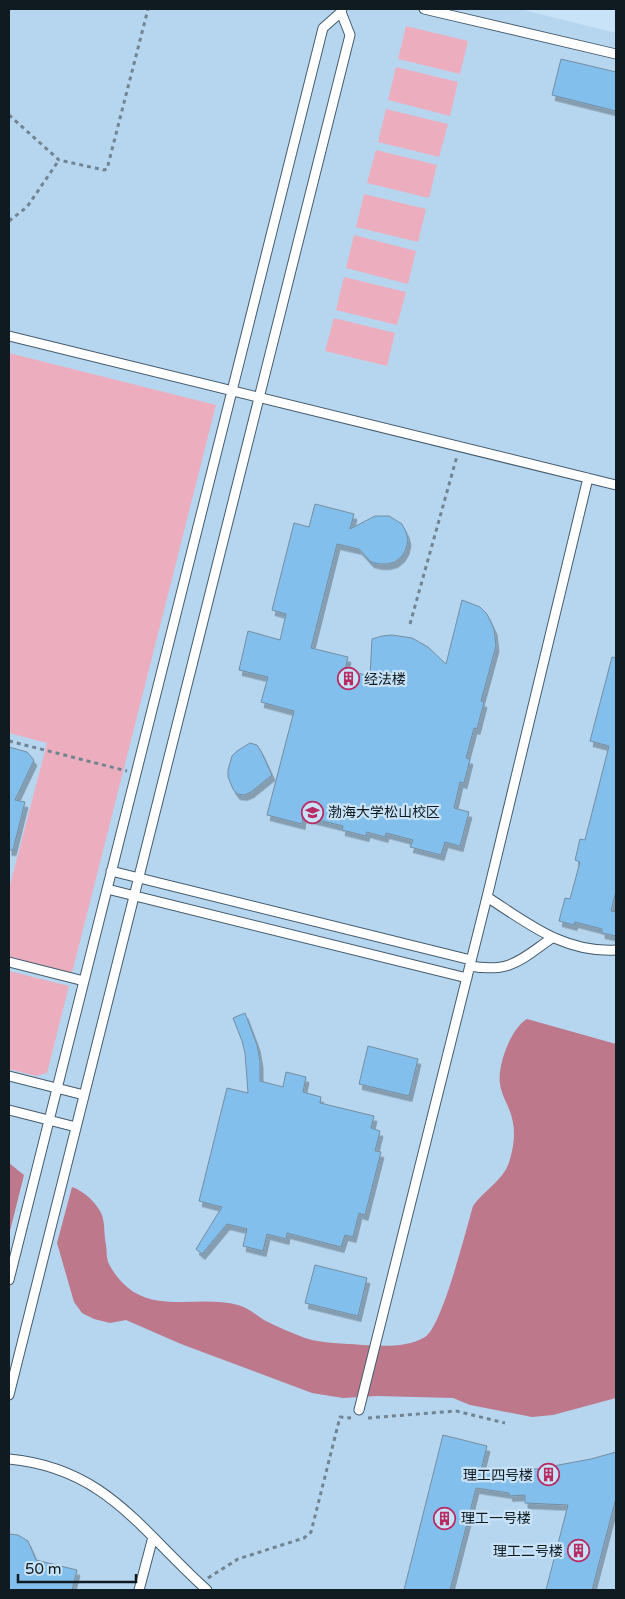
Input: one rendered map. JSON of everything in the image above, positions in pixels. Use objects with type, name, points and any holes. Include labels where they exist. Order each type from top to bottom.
[{"type":"lane","points":[[424,9],[616,54]]},
{"type":"lane","points":[[9,1280],[323,28],[341,10],[350,35],[9,1395]]},
{"type":"lane","points":[[9,336],[616,485]]},
{"type":"lane","points":[[358,1415],[487,897],[588,478]]},
{"type":"lane","points":[[111,871],[470,963],[484,969],[513,965],[552,938]]},
{"type":"lane","points":[[107,889],[467,978]]},
{"type":"lane","points":[[487,897],[552,938],[584,948],[603,951],[616,950]]},
{"type":"lane","points":[[9,962],[84,981]]},
{"type":"lane","points":[[9,1076],[84,1095]]},
{"type":"lane","points":[[9,1110],[76,1127]]},
{"type":"lane","points":[[9,1460],[58,1469],[89,1483],[123,1508],[204,1587]]},
{"type":"lane","points":[[139,1590],[153,1537]]},
{"type":"path","points":[[9,115],[60,160],[104,170],[107,169],[148,9]]},
{"type":"path","points":[[9,221],[27,207],[60,160]]},
{"type":"path","points":[[410,624],[460,447]]},
{"type":"path","points":[[9,741],[136,774]]},
{"type":"path","points":[[367,1418],[456,1411],[505,1423]]},
{"type":"path","points":[[204,1587],[211,1575],[238,1559],[304,1538],[311,1532],[340,1417],[358,1415]]},
{"type":"shaded area","name":"渤海大学松山校区","points":[[9,9],[520,9],[616,33],[616,1590],[9,1590]]},
{"type":"shaded area","points":[[406,26],[468,41],[460,74],[398,59]]},
{"type":"shaded area","points":[[396,67],[458,82],[450,116],[388,100]]},
{"type":"shaded area","points":[[386,109],[448,124],[439,157],[378,142]]},
{"type":"shaded area","points":[[376,150],[437,165],[429,198],[367,183]]},
{"type":"shaded area","points":[[364,194],[426,209],[418,242],[356,227]]},
{"type":"shaded area","points":[[354,235],[416,251],[408,284],[346,268]]},
{"type":"shaded area","points":[[344,277],[406,292],[397,325],[336,310]]},
{"type":"shaded area","points":[[334,318],[395,333],[387,366],[325,351]]},
{"type":"shaded area","points":[[9,353],[216,405],[72,973],[9,957],[9,889],[47,743],[9,733]]},
{"type":"shaded area","points":[[9,971],[69,986],[47,1073],[36,1076],[9,1069]]},
{"type":"shaded area","points":[[527,1019],[616,1044],[616,1398],[553,1415],[532,1417],[470,1405],[453,1398],[377,1396],[343,1398],[312,1393],[181,1344],[126,1320],[110,1323],[94,1319],[82,1313],[74,1302],[57,1243],[72,1187],[85,1194],[100,1211],[104,1222],[109,1264],[122,1282],[139,1295],[166,1301],[224,1302],[238,1305],[279,1327],[305,1338],[319,1341],[394,1346],[418,1341],[425,1337],[439,1316],[446,1297],[473,1206],[504,1173],[510,1159],[514,1140],[514,1128],[502,1094],[500,1076],[506,1048],[516,1030]]},
{"type":"shaded area","points":[[9,1163],[24,1175],[9,1235]]},
{"type":"building","points":[[561,59],[616,72],[616,111],[552,95]]},
{"type":"building","name":"经法楼","points":[[315,504],[354,514],[350,529],[375,516],[389,516],[402,524],[408,540],[402,556],[395,562],[387,564],[371,562],[359,549],[337,544],[311,648],[348,657],[345,670],[370,676],[372,639],[382,636],[392,635],[412,638],[428,647],[446,664],[462,600],[480,607],[487,614],[494,629],[496,646],[481,701],[484,702],[477,729],[474,728],[466,758],[470,759],[464,783],[460,782],[454,808],[469,812],[460,846],[445,842],[441,855],[410,847],[413,840],[386,833],[385,837],[367,832],[366,836],[342,830],[343,826],[310,818],[303,817],[302,824],[267,815],[294,711],[261,702],[268,677],[239,670],[248,631],[280,640],[286,614],[272,610],[294,523],[309,527]]},
{"type":"building","points":[[612,657],[616,658],[616,891],[611,911],[616,912],[616,936],[602,933],[602,929],[575,922],[574,925],[559,921],[565,898],[570,899],[580,862],[575,860],[580,839],[585,840],[609,746],[590,741]]},
{"type":"building","points":[[250,743],[257,745],[272,775],[251,792],[244,795],[237,794],[228,777],[228,770],[232,756]]},
{"type":"building","points":[[9,747],[27,752],[34,760],[15,800],[25,802],[13,850],[9,850]]},
{"type":"building","points":[[245,1013],[257,1045],[260,1062],[260,1081],[283,1087],[286,1072],[306,1077],[303,1092],[321,1097],[320,1103],[374,1116],[371,1128],[380,1131],[375,1151],[381,1152],[365,1215],[359,1213],[353,1237],[345,1235],[341,1247],[287,1233],[286,1239],[267,1234],[263,1251],[243,1246],[247,1229],[227,1224],[202,1254],[196,1249],[222,1207],[199,1201],[227,1088],[248,1093],[245,1053],[233,1018]]},
{"type":"building","points":[[368,1046],[418,1059],[409,1096],[359,1084]]},
{"type":"building","points":[[315,1265],[367,1278],[358,1316],[305,1303]]},
{"type":"building","points":[[443,1435],[487,1446],[481,1470],[537,1469],[591,1459],[616,1452],[616,1498],[592,1590],[546,1590],[568,1505],[525,1503],[525,1495],[510,1496],[509,1493],[476,1488],[450,1590],[404,1590]]},
{"type":"building","points":[[9,1534],[18,1535],[28,1541],[36,1560],[77,1570],[72,1590],[9,1590]]},
{"type":"place","name":"经法楼","points":[[348,679]]},
{"type":"place","name":"渤海大学松山校区","points":[[312,812]]},
{"type":"place","name":"理工四号楼","points":[[549,1475]]},
{"type":"place","name":"理工一号楼","points":[[445,1518]]},
{"type":"place","name":"理工二号楼","points":[[579,1551]]}]
